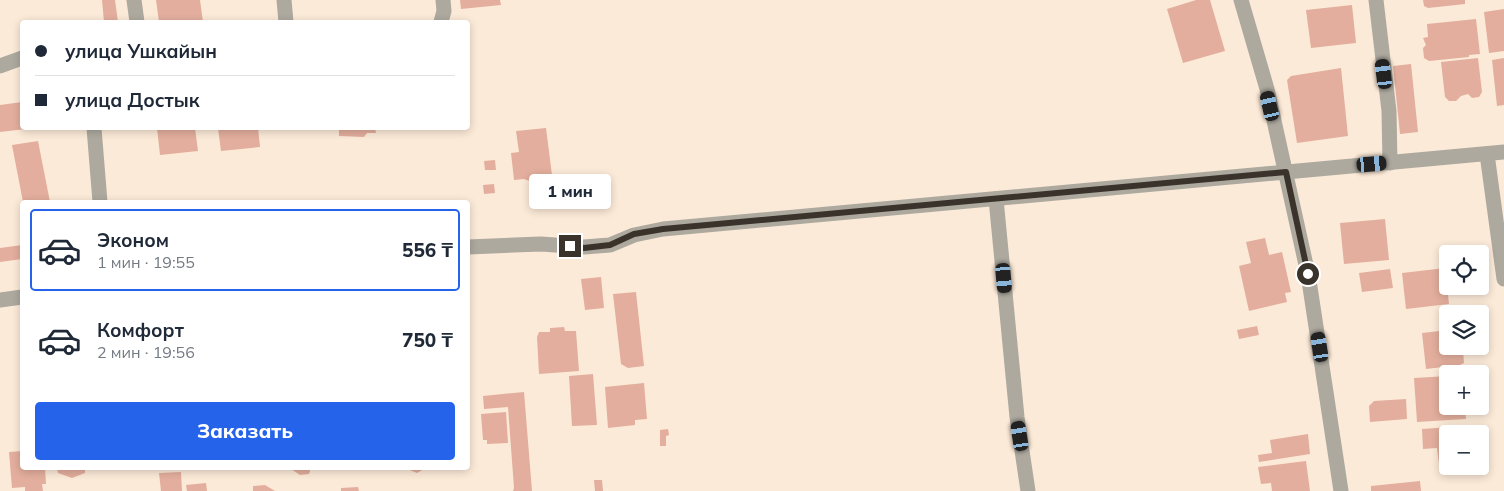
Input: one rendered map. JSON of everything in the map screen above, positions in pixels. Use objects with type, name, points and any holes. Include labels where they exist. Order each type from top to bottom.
[{"type":"street","points":[[134,0],[138,20]]},
{"type":"street","points":[[284,0],[286,20]]},
{"type":"street","points":[[442,20],[444,11],[443,0]]},
{"type":"street","points":[[1241,0],[1267,89],[1308,274],[1341,491]]},
{"type":"street","points":[[1376,0],[1388,111],[1390,163]]},
{"type":"street","points":[[0,66],[20,59]]},
{"type":"street","points":[[94,130],[100,200]]},
{"type":"street","points":[[470,247],[541,244],[584,248],[610,245],[634,234],[663,229],[1504,152]]},
{"type":"street","points":[[1488,154],[1504,279]]},
{"type":"street","points":[[996,199],[1017,418],[1028,491]]},
{"type":"street","points":[[0,300],[20,297]]},
{"type":"building","points":[[102,0],[115,0],[118,20],[104,20]]},
{"type":"building","points":[[156,0],[200,0],[203,20],[159,20]]},
{"type":"building","points":[[460,0],[500,0],[501,5],[461,9]]},
{"type":"building","points":[[1196,0],[1210,0],[1225,51],[1183,63],[1167,9]]},
{"type":"building","points":[[1423,0],[1465,0],[1465,4],[1428,8],[1424,6]]},
{"type":"building","points":[[1352,5],[1356,43],[1311,48],[1306,10]]},
{"type":"building","points":[[1504,9],[1504,51],[1489,53],[1484,12]]},
{"type":"building","points":[[1476,19],[1480,54],[1429,61],[1424,58],[1423,48],[1426,45],[1423,38],[1428,37],[1427,24]]},
{"type":"building","points":[[1478,58],[1482,92],[1479,97],[1472,98],[1468,94],[1461,96],[1456,101],[1449,101],[1445,97],[1441,62]]},
{"type":"building","points":[[1504,58],[1504,105],[1497,106],[1492,60]]},
{"type":"building","points":[[1411,64],[1418,132],[1400,134],[1393,66]]},
{"type":"building","points":[[1341,68],[1348,136],[1297,143],[1287,80],[1291,76]]},
{"type":"building","points":[[20,102],[20,130],[0,132],[0,105]]},
{"type":"building","points":[[546,128],[552,175],[538,184],[524,179],[514,180],[511,153],[519,152],[516,131]]},
{"type":"building","points":[[157,130],[195,130],[198,151],[160,155]]},
{"type":"building","points":[[218,130],[258,130],[260,147],[221,151]]},
{"type":"building","points":[[339,130],[375,130],[376,133],[367,133],[364,137],[339,136]]},
{"type":"building","points":[[38,141],[50,200],[23,200],[12,145]]},
{"type":"building","points":[[495,160],[496,170],[485,170],[484,161]]},
{"type":"building","points":[[494,184],[495,193],[484,194],[483,185]]},
{"type":"building","points":[[1385,219],[1389,260],[1344,264],[1340,223]]},
{"type":"building","points":[[1265,238],[1269,255],[1282,252],[1291,292],[1285,293],[1287,302],[1249,311],[1239,266],[1251,263],[1246,242]]},
{"type":"building","points":[[20,245],[20,259],[0,262],[0,248]]},
{"type":"building","points":[[1390,269],[1393,288],[1362,292],[1359,273]]},
{"type":"building","points":[[1439,269],[1439,295],[1448,295],[1449,304],[1406,309],[1402,273]]},
{"type":"building","points":[[601,277],[604,308],[585,310],[581,279]]},
{"type":"building","points":[[636,292],[644,366],[628,368],[621,364],[613,294]]},
{"type":"building","points":[[1257,326],[1259,335],[1239,339],[1237,330]]},
{"type":"building","points":[[564,327],[565,331],[576,331],[579,371],[539,374],[537,337],[539,332],[550,332],[550,328]]},
{"type":"building","points":[[1439,331],[1439,355],[1463,355],[1464,363],[1460,365],[1439,365],[1439,367],[1426,369],[1422,333]]},
{"type":"building","points":[[593,374],[597,425],[572,426],[569,376]]},
{"type":"building","points":[[1439,377],[1439,415],[1466,415],[1466,419],[1417,422],[1414,378]]},
{"type":"building","points":[[644,383],[647,419],[635,420],[635,425],[608,428],[605,387]]},
{"type":"building","points":[[524,392],[532,491],[513,491],[508,407],[484,409],[483,396]]},
{"type":"building","points":[[1406,399],[1407,419],[1370,422],[1369,406],[1374,401]]},
{"type":"building","points":[[506,412],[508,443],[487,444],[487,440],[483,440],[481,414]]},
{"type":"building","points":[[1439,428],[1439,464],[1437,448],[1423,449],[1422,429]]},
{"type":"building","points":[[668,429],[669,435],[666,436],[666,446],[660,446],[660,430]]},
{"type":"building","points":[[1308,434],[1310,454],[1259,462],[1258,455],[1272,453],[1270,440]]},
{"type":"building","points":[[20,451],[20,470],[45,470],[46,484],[42,484],[43,491],[25,491],[25,487],[12,488],[9,452]]},
{"type":"building","points":[[1306,461],[1310,491],[1272,491],[1271,483],[1261,484],[1258,467]]},
{"type":"building","points":[[57,470],[85,470],[85,473],[72,478],[58,473]]},
{"type":"building","points":[[292,470],[310,470],[309,474],[300,475]]},
{"type":"building","points":[[410,470],[422,470],[417,473]]},
{"type":"building","points":[[181,472],[182,491],[161,491],[159,473]]},
{"type":"building","points":[[594,480],[602,480],[603,491],[595,491]]},
{"type":"building","points":[[1420,481],[1421,491],[1371,491],[1371,486]]},
{"type":"building","points":[[206,483],[207,491],[187,491],[186,485]]},
{"type":"building","points":[[265,485],[275,491],[253,491],[253,486]]},
{"type":"building","points":[[358,487],[359,491],[341,491],[341,488]]},
{"type":"route","points":[[570,246],[584,248],[610,245],[634,234],[663,229],[1286,172],[1308,274]]}]
